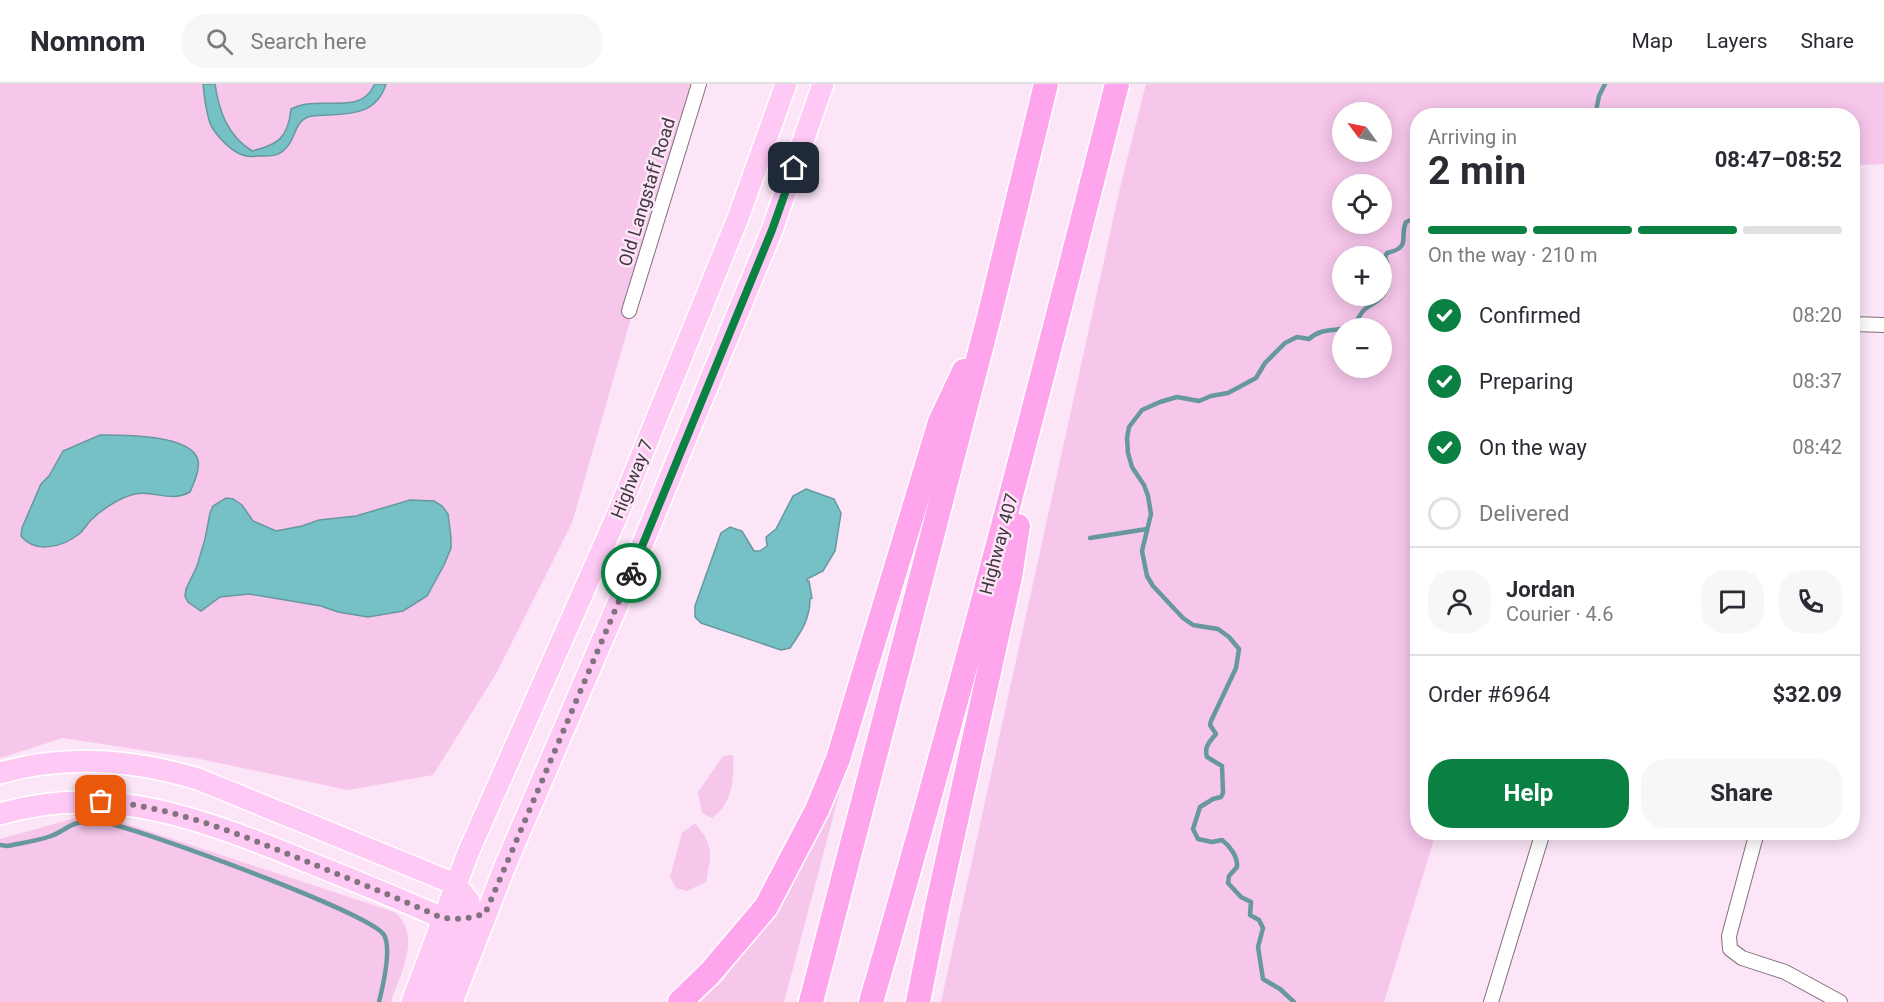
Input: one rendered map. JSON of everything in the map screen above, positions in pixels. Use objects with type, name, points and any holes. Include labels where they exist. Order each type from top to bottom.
[{"type":"highway","points":[[811,1002],[989,317],[1046,84]]},
{"type":"highway","name":"Highway 407","points":[[871,1002],[921,832],[1007,517],[1117,84]]},
{"type":"highway","points":[[680,1002],[710,973],[766,907],[817,810],[838,759],[940,422],[989,317]]},
{"type":"highway","points":[[918,1002],[1010,577],[1038,397]]},
{"type":"main road","name":"Highway 7","points":[[455,884],[620,511],[738,218],[786,84]]},
{"type":"main road","name":"Highway 7","points":[[452,1002],[485,914],[616,608],[772,230],[823,84]]},
{"type":"main road","points":[[0,773],[28,765],[68,760],[113,761],[165,769],[198,779],[455,884],[469,901],[452,918],[412,1002]]},
{"type":"main road","points":[[0,814],[46,804],[82,800],[121,803],[160,810],[231,831],[452,918],[485,914]]},
{"type":"main road","points":[[431,1002],[452,918]]},
{"type":"street","name":"Old Langstaff Road","points":[[629,311],[699,84]]},
{"type":"street","points":[[1860,324],[1884,325]]},
{"type":"street","points":[[1491,1002],[1541,840]]},
{"type":"street","points":[[1755,840],[1729,936],[1730,950],[1742,958],[1785,972],[1840,1002]]},
{"type":"shaded area","points":[[0,84],[698,84],[572,523],[497,672],[433,775],[348,790],[200,759],[63,738],[0,758]]},
{"type":"shaded area","points":[[1146,84],[1884,84],[1884,164],[1860,165],[1860,108],[1410,108],[1410,840],[1434,840],[1384,1002],[941,1002],[1120,188]]},
{"type":"shaded area","points":[[733,755],[731,790],[724,805],[712,818],[702,813],[698,792],[723,756]]},
{"type":"shaded area","points":[[849,757],[784,1002],[700,1002],[724,979],[791,887]]},
{"type":"shaded area","points":[[94,813],[396,913],[405,926],[408,947],[403,970],[391,1002],[0,1002],[0,839]]},
{"type":"shaded area","points":[[695,823],[709,845],[709,864],[706,882],[687,891],[676,888],[670,877],[682,833]]},
{"type":"water","points":[[203,84],[215,84],[219,104],[230,130],[243,145],[252,151],[269,146],[280,139],[290,119],[291,109],[300,105],[350,103],[369,94],[375,84],[386,84],[381,96],[365,109],[345,114],[306,118],[298,125],[288,146],[281,152],[272,156],[251,157],[236,152],[214,130],[208,116]]},
{"type":"water","points":[[100,435],[154,438],[183,445],[193,451],[198,464],[190,492],[176,496],[135,494],[101,512],[72,539],[49,547],[27,542],[21,536],[22,528],[41,484],[49,476],[63,451]]},
{"type":"water","points":[[806,489],[834,499],[841,513],[835,551],[823,571],[807,579],[812,598],[807,619],[790,648],[781,650],[701,623],[695,617],[695,606],[721,533],[730,527],[742,531],[754,551],[760,551],[767,546],[766,537],[776,529],[793,496]]},
{"type":"water","points":[[226,498],[233,499],[242,505],[253,521],[276,531],[319,520],[356,516],[410,500],[434,501],[448,514],[451,548],[427,596],[403,611],[368,617],[338,612],[321,606],[249,594],[220,597],[201,611],[188,602],[185,596],[186,589],[197,566],[213,506]]},
{"type":"waterway","points":[[1597,108],[1605,84]]},
{"type":"waterway","points":[[1294,1002],[1280,989],[1263,979],[1258,947],[1263,928],[1259,920],[1250,915],[1251,902],[1241,897],[1228,883],[1229,876],[1237,867],[1233,852],[1222,840],[1212,842],[1198,839],[1193,829],[1200,807],[1221,797],[1223,793],[1222,766],[1207,757],[1206,750],[1216,734],[1210,725],[1211,721],[1236,668],[1239,649],[1218,629],[1193,625],[1183,618],[1153,586],[1147,576],[1142,551],[1151,514],[1144,485],[1132,467],[1127,438],[1129,427],[1142,410],[1177,397],[1199,401],[1228,393],[1256,378],[1265,363],[1285,343],[1297,337],[1309,339],[1320,332],[1347,328],[1356,322],[1364,310],[1376,302],[1388,287],[1389,270],[1385,257],[1387,253],[1400,248],[1406,222],[1410,220]]},
{"type":"waterway","points":[[1090,538],[1147,529]]},
{"type":"waterway","points":[[0,845],[7,846],[46,838],[79,822],[107,823],[163,840],[300,892],[370,924],[384,935],[387,958],[379,1002]]},
{"type":"way so far","points":[[101,801],[160,810],[231,831],[442,918],[463,919],[485,914],[631,573]]},
{"type":"route","points":[[631,573],[772,230],[794,168]]}]
